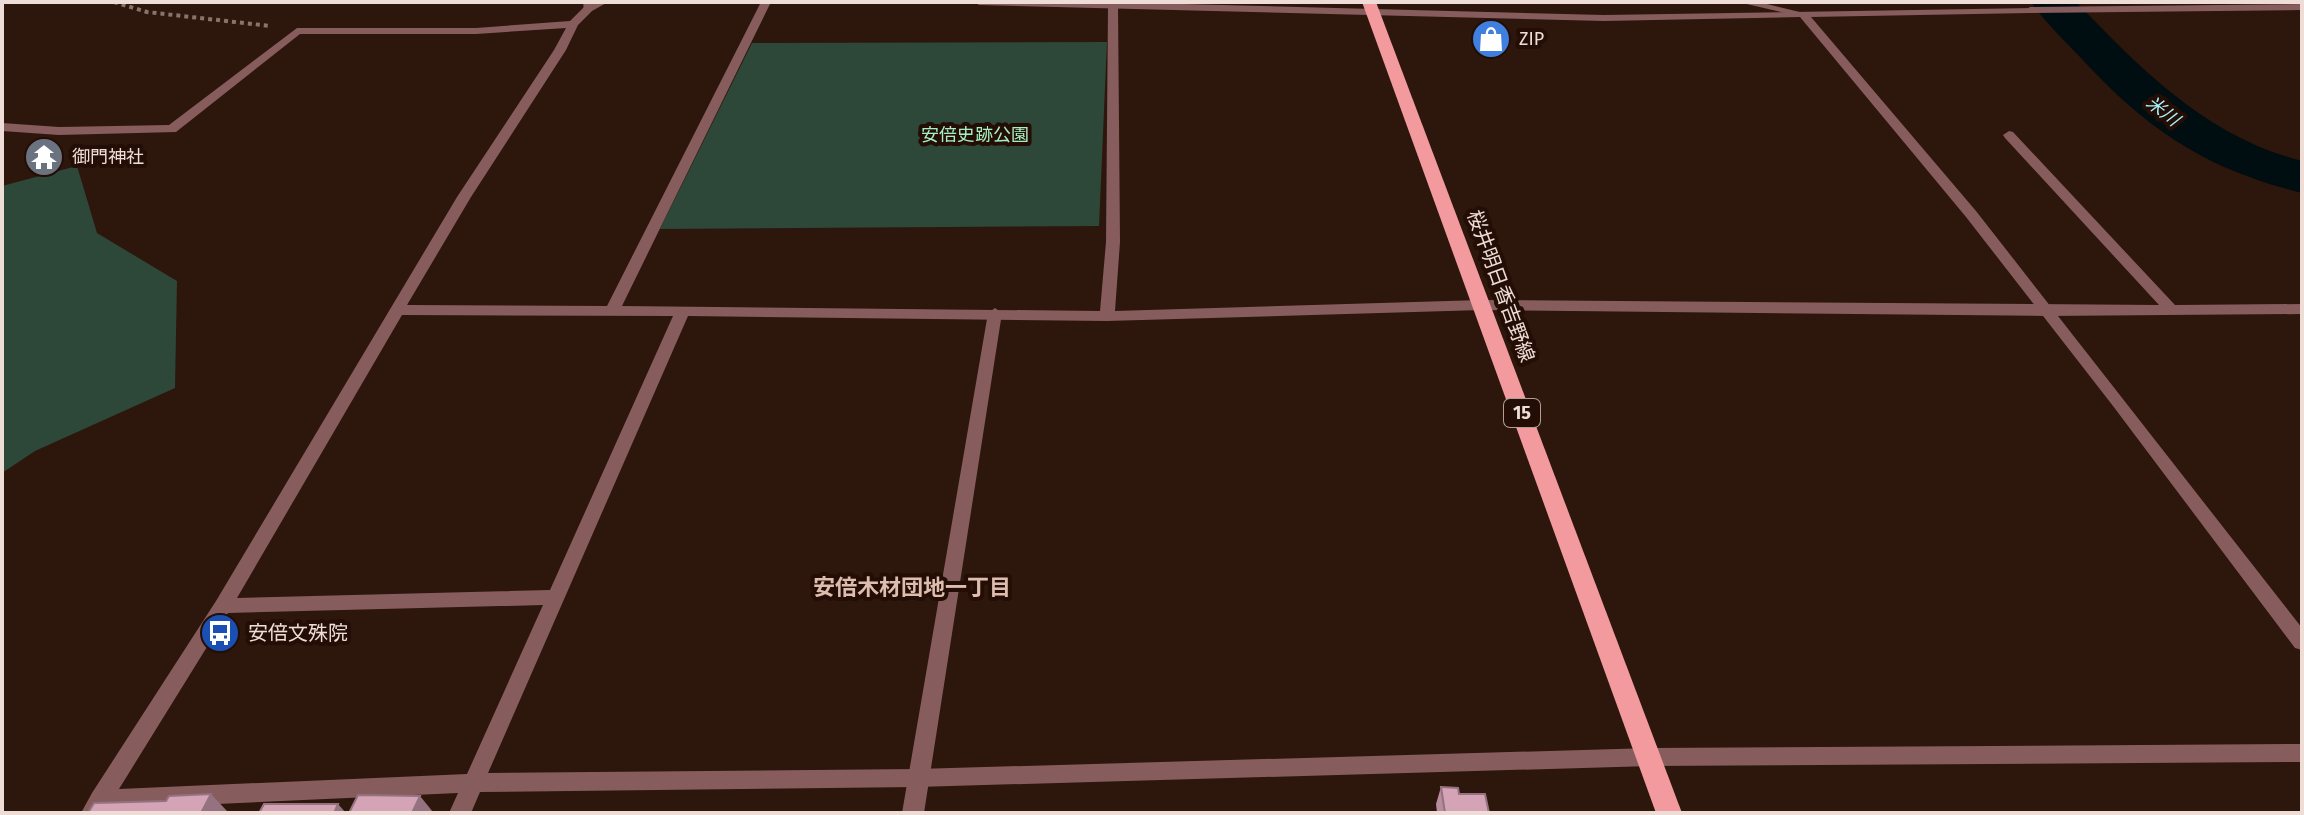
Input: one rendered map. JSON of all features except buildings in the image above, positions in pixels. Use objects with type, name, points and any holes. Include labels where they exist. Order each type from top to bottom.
[{"type":"main road","name":"桜井明日香吉野線","points":[[1372,8],[1651,757],[1669,813]]},
{"type":"street","points":[[96,806],[223,606],[464,197],[560,50],[573,24],[588,5],[603,2]]},
{"type":"street","points":[[613,310],[766,2]]},
{"type":"street","points":[[979,2],[1372,8],[1604,18],[2247,5],[2302,7]]},
{"type":"street","points":[[1743,2],[1803,14],[1971,214],[2302,642]]},
{"type":"street","points":[[1107,316],[1113,242],[1113,6]]},
{"type":"street","points":[[2,127],[59,131],[172,129],[297,31],[476,31],[573,24]]},
{"type":"street","points":[[2009,135],[2171,310]]},
{"type":"street","points":[[397,310],[1107,316],[1482,305],[2047,311],[2302,309]]},
{"type":"street","points":[[460,813],[682,313]]},
{"type":"street","points":[[913,813],[995,313]]},
{"type":"street","points":[[223,606],[556,597]]},
{"type":"street","points":[[96,806],[473,783],[917,778],[1651,757],[2302,753]]},
{"type":"path","points":[[114,2],[147,12],[297,31]]},
{"type":"green space","name":"安倍史跡公園","points":[[1107,42],[1099,226],[660,229],[752,43]]},
{"type":"green space","points":[[77,166],[97,233],[177,281],[175,388],[35,451],[2,473],[2,186]]},
{"type":"waterway","name":"米川","points":[[2052,2],[2133,87],[2190,131],[2264,167],[2302,177]]},
{"type":"place","name":"ZIP","points":[[1491,39]]},
{"type":"place","name":"御門神社","points":[[44,157]]},
{"type":"place","name":"安倍文殊院","points":[[220,633]]},
{"type":"district","name":"安倍木材団地一丁目","points":[[912,587]]}]
